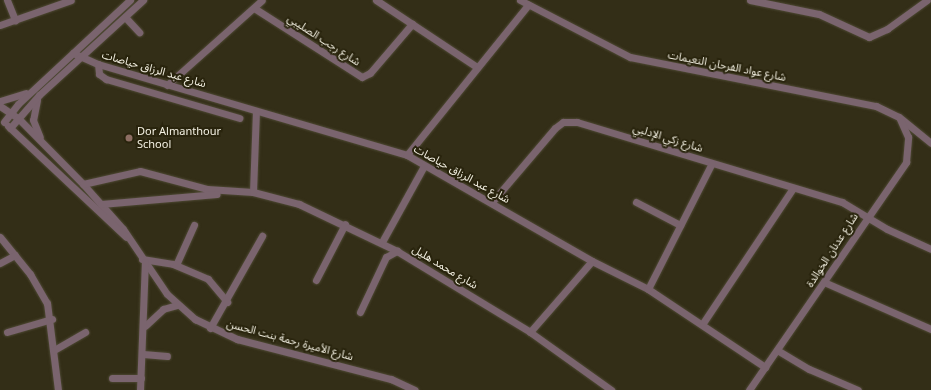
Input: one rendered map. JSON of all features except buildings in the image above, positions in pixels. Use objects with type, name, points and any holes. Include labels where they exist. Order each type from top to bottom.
[{"type":"street","points":[[7,0],[15,20]]},
{"type":"street","points":[[0,25],[71,0]]},
{"type":"street","points":[[10,128],[36,92],[73,53],[130,0]]},
{"type":"street","points":[[2,121],[80,58],[143,0]]},
{"type":"street","points":[[167,85],[262,0]]},
{"type":"street","points":[[376,0],[477,67]]},
{"type":"street","name":"شارع عواد الفرحان النعيمات","points":[[520,0],[630,57],[876,106],[900,117],[931,143]]},
{"type":"street","points":[[750,0],[785,3],[827,17],[869,36],[893,25],[927,0]]},
{"type":"street","points":[[407,155],[528,5]]},
{"type":"street","name":"شارع رجب الصليبي","points":[[254,8],[362,77],[370,73],[412,24]]},
{"type":"street","points":[[124,17],[139,32]]},
{"type":"street","name":"شارع عبد الرزاق حياصات","points":[[73,53],[80,58],[98,64],[407,155],[424,166],[492,202],[592,261],[648,289],[703,323],[765,367]]},
{"type":"street","points":[[98,64],[99,74],[106,79],[239,118]]},
{"type":"street","points":[[0,101],[36,92]]},
{"type":"street","points":[[36,92],[33,120],[43,143]]},
{"type":"street","name":"شارع الأميرة رحمة بنت الحسن","points":[[0,106],[18,118],[102,204],[177,305],[210,328],[255,345],[415,390]]},
{"type":"street","points":[[253,192],[256,111]]},
{"type":"street","name":"شارع عدنان الخوالدة","points":[[749,390],[906,162],[908,138],[900,117]]},
{"type":"street","name":"شارع الأميرة رحمة بنت الحسن","points":[[2,121],[127,238]]},
{"type":"street","name":"شارع زكي الإدلبي","points":[[492,202],[563,122],[577,122],[842,202],[866,218],[931,249]]},
{"type":"street","points":[[648,289],[712,163]]},
{"type":"street","points":[[382,242],[424,166]]},
{"type":"street","name":"شارع محمد هليل","points":[[83,184],[140,170],[225,193],[253,192],[299,204],[345,224],[397,250],[530,332],[611,390]]},
{"type":"street","points":[[703,323],[793,188]]},
{"type":"street","points":[[102,204],[225,193]]},
{"type":"street","points":[[636,202],[680,225]]},
{"type":"street","points":[[316,280],[345,224]]},
{"type":"street","points":[[176,265],[194,225]]},
{"type":"street","points":[[210,328],[227,302],[262,236]]},
{"type":"street","points":[[0,237],[41,291],[52,319],[58,390]]},
{"type":"street","points":[[360,312],[386,257],[397,250]]},
{"type":"street","points":[[0,262],[15,255]]},
{"type":"street","points":[[140,390],[144,326],[143,261],[176,265],[208,279],[227,302]]},
{"type":"street","points":[[530,332],[592,261]]},
{"type":"street","points":[[824,282],[931,329]]},
{"type":"street","points":[[144,326],[163,309],[177,305]]},
{"type":"street","points":[[7,332],[52,319]]},
{"type":"street","points":[[54,350],[85,332]]},
{"type":"street","points":[[777,350],[809,369],[858,390]]},
{"type":"street","points":[[142,354],[167,356]]},
{"type":"street","points":[[112,378],[141,378]]},
{"type":"place","name":"Dor Almanthour School","points":[[129,138]]}]
